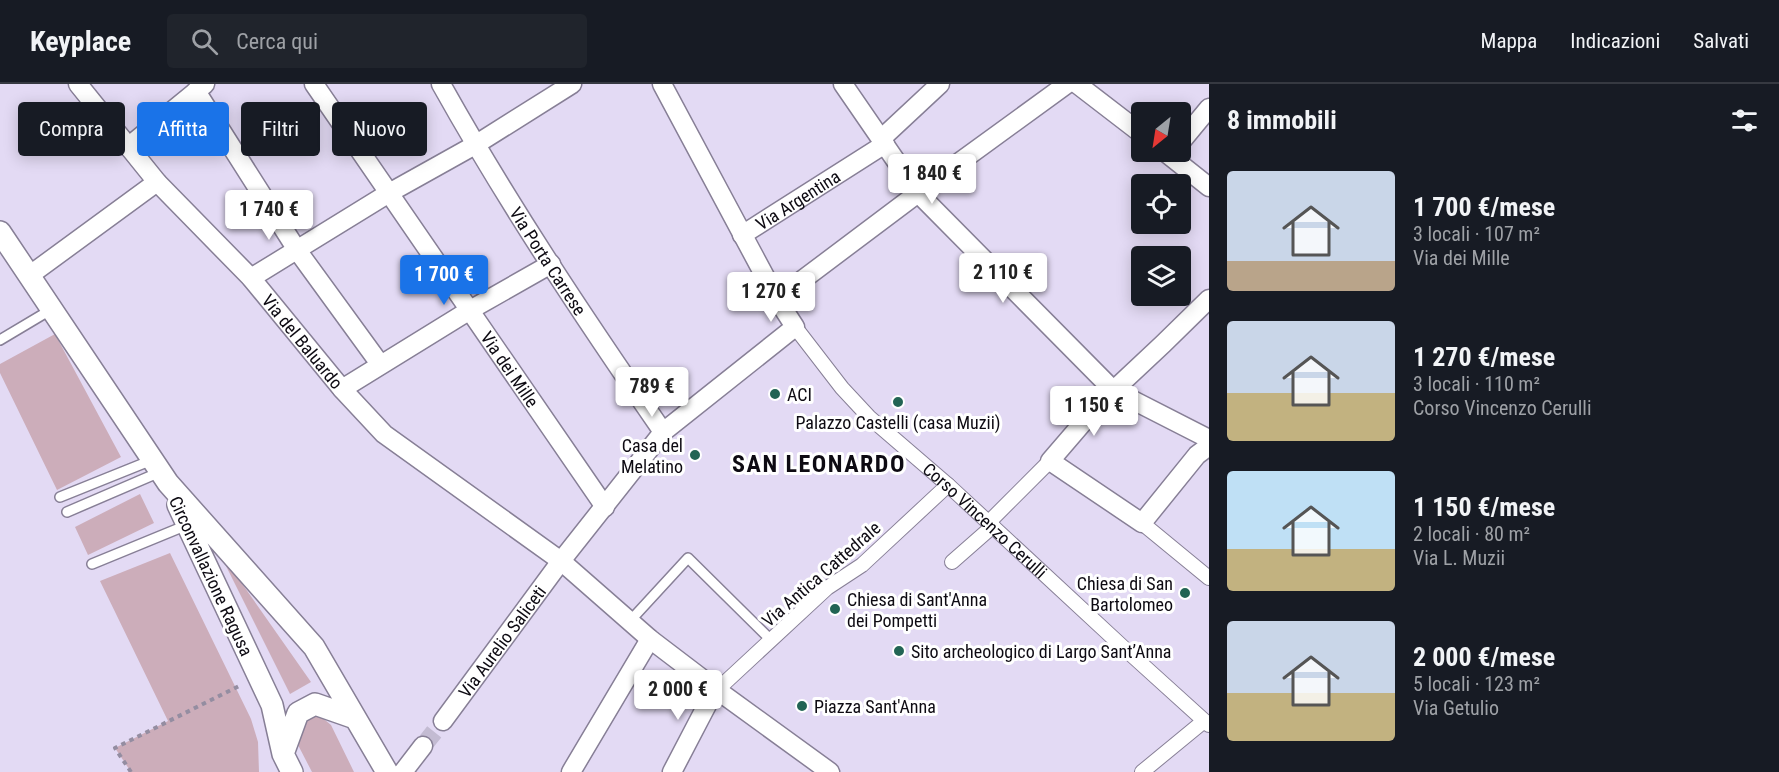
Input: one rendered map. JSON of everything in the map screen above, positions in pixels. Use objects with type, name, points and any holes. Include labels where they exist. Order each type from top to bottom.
[{"type":"street","name":"Via del Baluardo","points":[[78,84],[157,182],[251,278],[342,389],[384,434],[561,561],[650,639],[830,772]]},
{"type":"street","name":"Via dei Mille","points":[[314,84],[605,507]]},
{"type":"street","name":"Via Porta Carrese","points":[[441,84],[475,145],[604,347],[663,432]]},
{"type":"street","points":[[251,278],[388,193],[475,145],[572,84]]},
{"type":"street","name":"Corso Vincenzo Cerulli","points":[[662,84],[777,299],[795,327],[842,388],[869,417],[948,485],[1207,723]]},
{"type":"street","points":[[843,84],[918,193],[1113,390],[1209,439]]},
{"type":"street","name":"Via Argentina","points":[[742,235],[883,141],[940,84]]},
{"type":"street","points":[[777,299],[1067,84]]},
{"type":"street","points":[[1077,84],[1131,126]]},
{"type":"street","points":[[128,147],[200,87],[297,250],[380,364]]},
{"type":"street","points":[[1191,128],[1209,108]]},
{"type":"street","points":[[1184,162],[1209,187]]},
{"type":"street","points":[[30,275],[157,182]]},
{"type":"street","points":[[0,232],[160,472]]},
{"type":"street","points":[[342,389],[470,310],[551,264]]},
{"type":"street","points":[[952,562],[1050,461],[1099,404],[1209,299]]},
{"type":"street","name":"Via Aurelio Saliceti","points":[[442,721],[561,561],[663,432],[795,327]]},
{"type":"street","points":[[1142,523],[1197,454],[1209,446]]},
{"type":"street","points":[[1050,461],[1142,523],[1209,578]]},
{"type":"street","name":"Circonvallazione Ragusa","points":[[160,472],[272,705],[284,766]]},
{"type":"street","name":"Circonvallazione Ragusa","points":[[160,472],[314,647],[387,772]]},
{"type":"street","name":"Via Antica Cattedrale","points":[[717,690],[827,588],[862,565],[948,485]]},
{"type":"street","points":[[574,771],[650,639]]},
{"type":"street","points":[[672,772],[717,690]]},
{"type":"street","name":"Circonvallazione Ragusa","points":[[284,766],[298,713],[315,704],[355,718]]},
{"type":"street","points":[[1142,772],[1207,723]]},
{"type":"street","points":[[403,772],[423,746]]},
{"type":"lane","points":[[0,340],[52,309]]},
{"type":"lane","points":[[60,497],[160,472]]},
{"type":"lane","points":[[67,512],[160,472]]},
{"type":"lane","points":[[92,564],[187,525]]},
{"type":"lane","points":[[630,621],[688,558],[771,640]]},
{"type":"path","points":[[131,772],[115,748],[242,685]]},
{"type":"shaded area","points":[[55,334],[121,457],[57,490],[0,373],[0,364]]},
{"type":"shaded area","points":[[140,494],[154,523],[88,555],[75,527]]},
{"type":"shaded area","points":[[217,548],[311,682],[290,694]]},
{"type":"shaded area","points":[[170,553],[251,719],[258,742],[259,772],[131,772],[115,748],[168,721],[100,581]]},
{"type":"shaded area","points":[[319,715],[331,725],[354,772],[312,772],[298,745],[298,729],[306,717]]},
{"type":"tunnel","points":[[423,746],[443,721]]},
{"type":"place","name":"ACI","points":[[775,394]]},
{"type":"place","name":"Palazzo Castelli (casa Muzii)","points":[[898,402]]},
{"type":"place","name":"Casa del Melatino","points":[[695,455]]},
{"type":"place","name":"Chiesa di San Bartolomeo","points":[[1185,593]]},
{"type":"place","name":"Chiesa di Sant'Anna dei Pompetti","points":[[835,609]]},
{"type":"place","name":"Sito archeologico di Largo Sant’Anna","points":[[899,651]]},
{"type":"place","name":"Piazza Sant'Anna","points":[[802,706]]},
{"type":"district","name":"SAN LEONARDO","points":[[819,464]]}]
